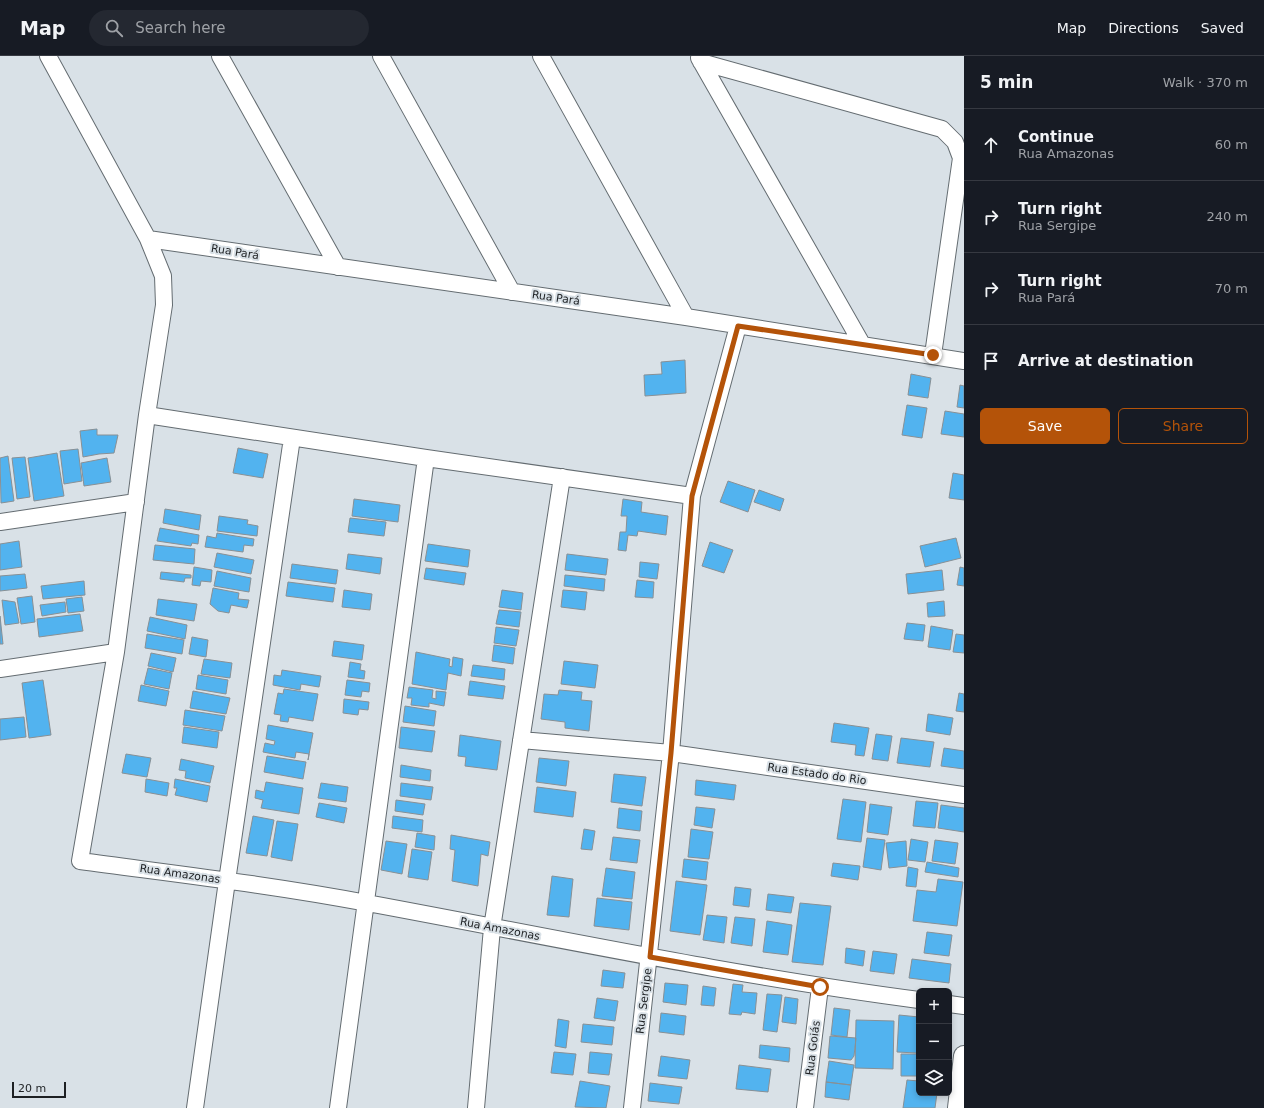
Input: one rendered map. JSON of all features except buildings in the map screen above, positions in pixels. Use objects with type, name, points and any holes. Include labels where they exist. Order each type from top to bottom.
[{"type":"street","points":[[0,669],[116,652],[147,415],[164,305],[163,276],[148,239],[48,56]]},
{"type":"street","points":[[220,56],[338,267]]},
{"type":"street","points":[[381,56],[512,292]]},
{"type":"street","points":[[541,56],[686,317]]},
{"type":"street","points":[[700,59],[862,344]]},
{"type":"street","points":[[700,59],[942,129],[955,142],[961,158],[933,355]]},
{"type":"street","name":"Rua Pará","points":[[148,239],[686,317],[964,361]]},
{"type":"street","name":"Rua Sergipe","points":[[632,1108],[650,957],[671,753],[692,496],[738,326]]},
{"type":"street","points":[[147,415],[426,458],[692,496]]},
{"type":"street","points":[[196,1108],[226,881],[292,438]]},
{"type":"street","points":[[338,1108],[426,458]]},
{"type":"street","points":[[476,1108],[492,928],[562,477]]},
{"type":"street","points":[[0,522],[136,502]]},
{"type":"street","name":"Rua Amazonas","points":[[116,652],[80,861],[366,902],[492,928],[650,957],[820,987],[916,1000]]},
{"type":"street","name":"Rua Estado do Rio","points":[[521,740],[671,753],[964,795]]},
{"type":"street","name":"Rua Goiás","points":[[805,1108],[820,987]]},
{"type":"street","points":[[952,1004],[964,1006]]},
{"type":"street","points":[[958,1108],[964,1056]]},
{"type":"route","points":[[820,987],[650,957],[671,753],[692,496],[738,326],[933,355]]}]
